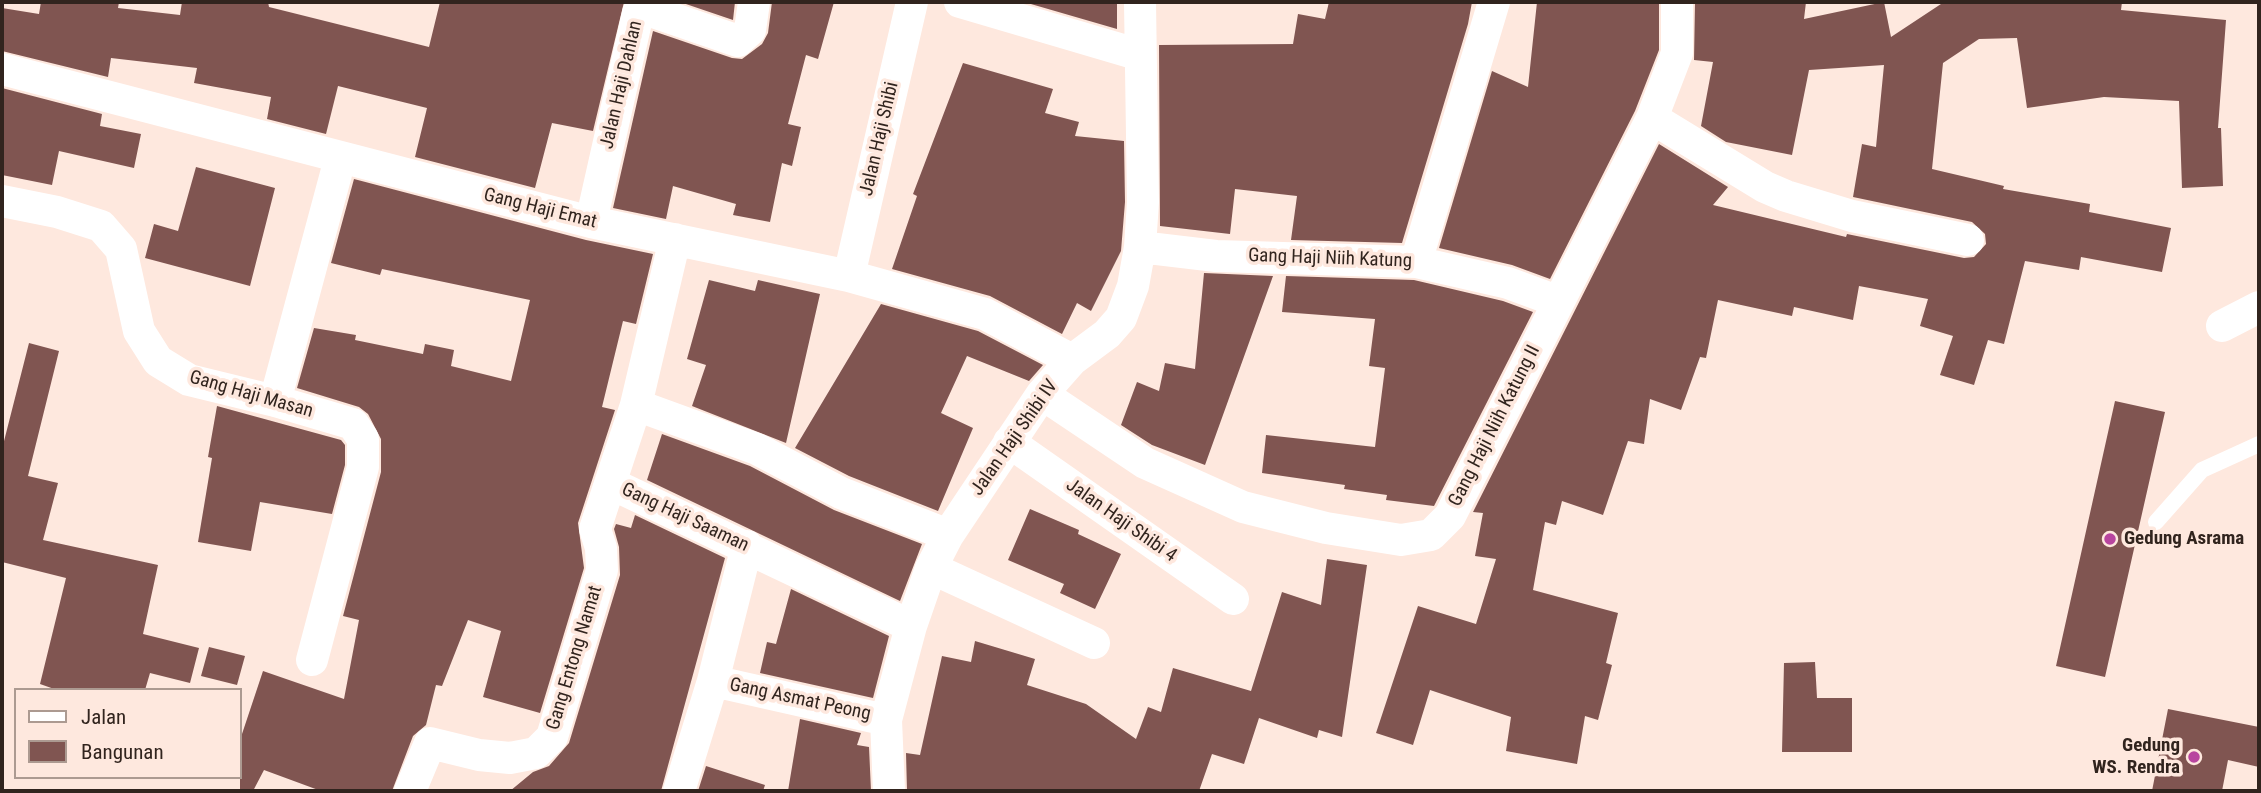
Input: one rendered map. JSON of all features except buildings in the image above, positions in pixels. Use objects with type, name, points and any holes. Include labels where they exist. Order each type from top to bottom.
[{"type":"street","name":"Jalan Haji Dahlan","points":[[591,222],[638,13],[648,10],[738,41],[750,30],[754,2]]},
{"type":"street","name":"Jalan Haji Shibi","points":[[849,276],[912,2]]},
{"type":"street","points":[[960,2],[1140,55],[1140,2]]},
{"type":"street","points":[[1416,262],[1494,2]]},
{"type":"street","name":"Gang Haji Niih Katung II","points":[[1042,394],[1145,463],[1243,507],[1326,528],[1401,540],[1431,535],[1450,516],[1652,118],[1677,53],[1677,2]]},
{"type":"street","name":"Jalan Haji Shibi IV","points":[[888,791],[886,720],[911,626],[931,568],[948,536],[1042,394],[1072,360],[1107,334],[1121,317],[1133,286],[1140,247],[1143,177],[1140,55]]},
{"type":"street","name":"Gang Haji Emat","points":[[2,69],[591,222],[849,276],[985,314],[1072,360]]},
{"type":"street","points":[[1652,118],[1765,187],[1786,196],[1852,216],[1968,240]]},
{"type":"street","points":[[275,401],[341,159]]},
{"type":"street","name":"Gang Haji Masan","points":[[2,201],[57,212],[101,226],[121,248],[139,331],[158,361],[189,380],[275,401],[352,424],[363,439],[363,467],[312,660]]},
{"type":"street","name":"Gang Haji Saaman","points":[[675,239],[636,405],[612,484],[911,626]]},
{"type":"street","name":"Gang Haji Niih Katung","points":[[1140,247],[1216,256],[1330,257],[1416,262],[1508,284],[1558,301]]},
{"type":"street","points":[[2222,326],[2259,307]]},
{"type":"street","points":[[636,405],[757,449],[841,493],[948,536]]},
{"type":"street","name":"Jalan Haji Shibi 4","points":[[1009,442],[1233,599]]},
{"type":"street","name":"Gang Entong Namat","points":[[410,791],[430,743],[479,755],[510,758],[536,752],[548,743],[602,570],[601,548],[595,528],[612,484]]},
{"type":"street","points":[[679,791],[713,681],[747,546]]},
{"type":"street","points":[[931,568],[1094,643]]},
{"type":"street","name":"Gang Asmat Peong","points":[[713,681],[886,720]]},
{"type":"lane","points":[[2156,522],[2202,470],[2259,444]]},
{"type":"place","name":"Gedung Asrama","points":[[2110,539]]},
{"type":"place","name":"Gedung WS. Rendra","points":[[2194,757]]}]
